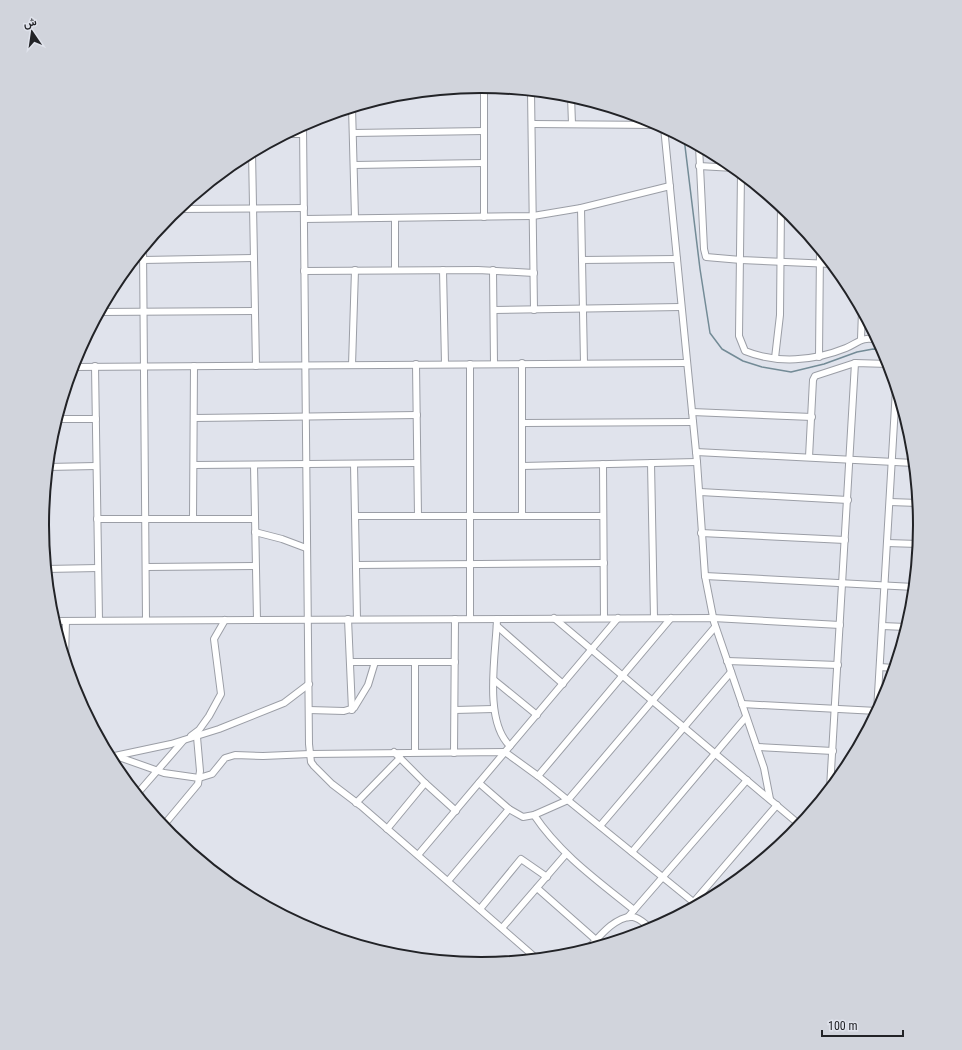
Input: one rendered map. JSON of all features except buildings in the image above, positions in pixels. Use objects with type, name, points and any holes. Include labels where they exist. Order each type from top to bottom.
[{"type":"street","points":[[484,93],[484,217]]},
{"type":"street","points":[[531,96],[534,216],[534,310]]},
{"type":"street","points":[[571,103],[572,124]]},
{"type":"street","points":[[352,113],[354,218]]},
{"type":"street","points":[[532,124],[643,125]]},
{"type":"street","points":[[353,133],[484,131]]},
{"type":"street","points":[[299,134],[303,134],[306,548],[311,763],[332,784],[418,855],[531,954]]},
{"type":"street","points":[[665,135],[686,363],[700,492],[705,576],[715,627],[764,768],[770,800]]},
{"type":"street","points":[[699,152],[705,254],[710,258],[781,263],[825,264]]},
{"type":"street","points":[[252,159],[256,366]]},
{"type":"street","points":[[354,165],[484,163]]},
{"type":"street","points":[[699,166],[723,167]]},
{"type":"street","points":[[741,180],[739,329],[741,343],[745,351],[755,355],[789,360],[819,357],[846,348],[861,339],[871,340]]},
{"type":"street","points":[[304,219],[534,216],[581,208],[670,186]]},
{"type":"street","points":[[187,209],[304,208]]},
{"type":"street","points":[[581,208],[584,363]]},
{"type":"street","points":[[775,358],[780,315],[781,215]]},
{"type":"street","points":[[395,218],[395,270]]},
{"type":"street","points":[[143,256],[146,620]]},
{"type":"street","points":[[819,357],[820,257]]},
{"type":"street","points":[[143,260],[253,258]]},
{"type":"street","points":[[582,260],[677,259]]},
{"type":"street","points":[[352,365],[356,270]]},
{"type":"street","points":[[443,270],[445,364]]},
{"type":"street","points":[[304,271],[493,270],[534,273]]},
{"type":"street","points":[[493,270],[494,364]]},
{"type":"street","points":[[494,310],[681,307]]},
{"type":"street","points":[[105,312],[254,311]]},
{"type":"street","points":[[861,339],[862,322]]},
{"type":"street","points":[[831,778],[856,362]]},
{"type":"street","points":[[809,457],[812,417],[812,380],[821,373],[856,362],[881,363]]},
{"type":"street","points":[[522,363],[522,516]]},
{"type":"street","points":[[79,367],[686,363]]},
{"type":"street","points":[[416,364],[418,516]]},
{"type":"street","points":[[470,364],[470,619]]},
{"type":"street","points":[[95,366],[99,620]]},
{"type":"street","points":[[193,519],[194,366]]},
{"type":"street","points":[[878,694],[895,404]]},
{"type":"street","points":[[692,412],[812,417]]},
{"type":"street","points":[[194,418],[416,415]]},
{"type":"street","points":[[62,419],[96,419]]},
{"type":"street","points":[[522,423],[693,422]]},
{"type":"street","points":[[696,452],[908,462]]},
{"type":"street","points":[[522,466],[697,462]]},
{"type":"street","points":[[194,465],[417,463]]},
{"type":"street","points":[[651,463],[654,618]]},
{"type":"street","points":[[354,464],[357,619]]},
{"type":"street","points":[[603,464],[604,618]]},
{"type":"street","points":[[254,465],[257,620]]},
{"type":"street","points":[[53,467],[96,466]]},
{"type":"street","points":[[700,492],[848,500]]},
{"type":"street","points":[[890,502],[912,503]]},
{"type":"street","points":[[355,516],[603,516]]},
{"type":"street","points":[[97,519],[254,519]]},
{"type":"street","points":[[255,532],[282,539],[306,548]]},
{"type":"street","points":[[702,533],[845,540]]},
{"type":"street","points":[[887,542],[912,544]]},
{"type":"street","points":[[356,565],[604,563]]},
{"type":"street","points":[[146,567],[255,566]]},
{"type":"street","points":[[52,569],[98,568]]},
{"type":"street","points":[[705,576],[908,586]]},
{"type":"street","points":[[454,753],[455,618]]},
{"type":"street","points":[[554,618],[795,821]]},
{"type":"street","points":[[418,855],[618,618]]},
{"type":"street","points":[[538,776],[671,618]]},
{"type":"street","points":[[60,621],[713,618],[840,625]]},
{"type":"street","points":[[348,619],[352,710]]},
{"type":"street","points":[[497,619],[493,709],[500,734],[510,746]]},
{"type":"street","points":[[140,790],[184,741],[199,730],[221,696],[214,639],[225,620]]},
{"type":"street","points":[[66,621],[66,644]]},
{"type":"street","points":[[496,626],[563,684]]},
{"type":"street","points":[[882,626],[901,627]]},
{"type":"street","points":[[479,783],[510,809],[523,817],[534,815],[568,800],[715,627]]},
{"type":"street","points":[[727,661],[838,665]]},
{"type":"street","points":[[351,662],[455,662]]},
{"type":"street","points":[[309,710],[352,710],[357,706],[365,691],[375,662]]},
{"type":"street","points":[[415,662],[415,752]]},
{"type":"street","points":[[880,667],[889,668]]},
{"type":"street","points":[[600,826],[731,672]]},
{"type":"street","points":[[494,680],[537,715]]},
{"type":"street","points":[[116,756],[197,737],[284,703],[309,684]]},
{"type":"street","points":[[742,704],[871,711]]},
{"type":"street","points":[[454,710],[493,709]]},
{"type":"street","points":[[632,852],[746,717]]},
{"type":"street","points":[[167,821],[195,789],[199,778],[197,737]]},
{"type":"street","points":[[757,747],[833,751]]},
{"type":"street","points":[[394,752],[425,784],[456,811]]},
{"type":"street","points":[[118,759],[186,777],[199,778],[212,774],[225,758],[231,755],[263,756],[394,752],[505,752],[538,776],[692,902]]},
{"type":"street","points":[[356,803],[400,758]]},
{"type":"street","points":[[628,918],[747,780]]},
{"type":"street","points":[[387,829],[425,784]]},
{"type":"street","points":[[701,896],[777,805]]},
{"type":"street","points":[[448,881],[510,809]]},
{"type":"street","points":[[534,815],[546,832],[566,854],[634,910]]},
{"type":"street","points":[[502,928],[566,854]]},
{"type":"street","points":[[480,909],[521,859],[547,877]]},
{"type":"street","points":[[537,888],[596,940],[615,923],[628,918],[636,918],[645,924]]},
{"type":"waterway","points":[[685,145],[700,269],[710,333],[722,349],[743,361],[762,367],[791,372],[824,364],[857,352],[875,349]]}]
